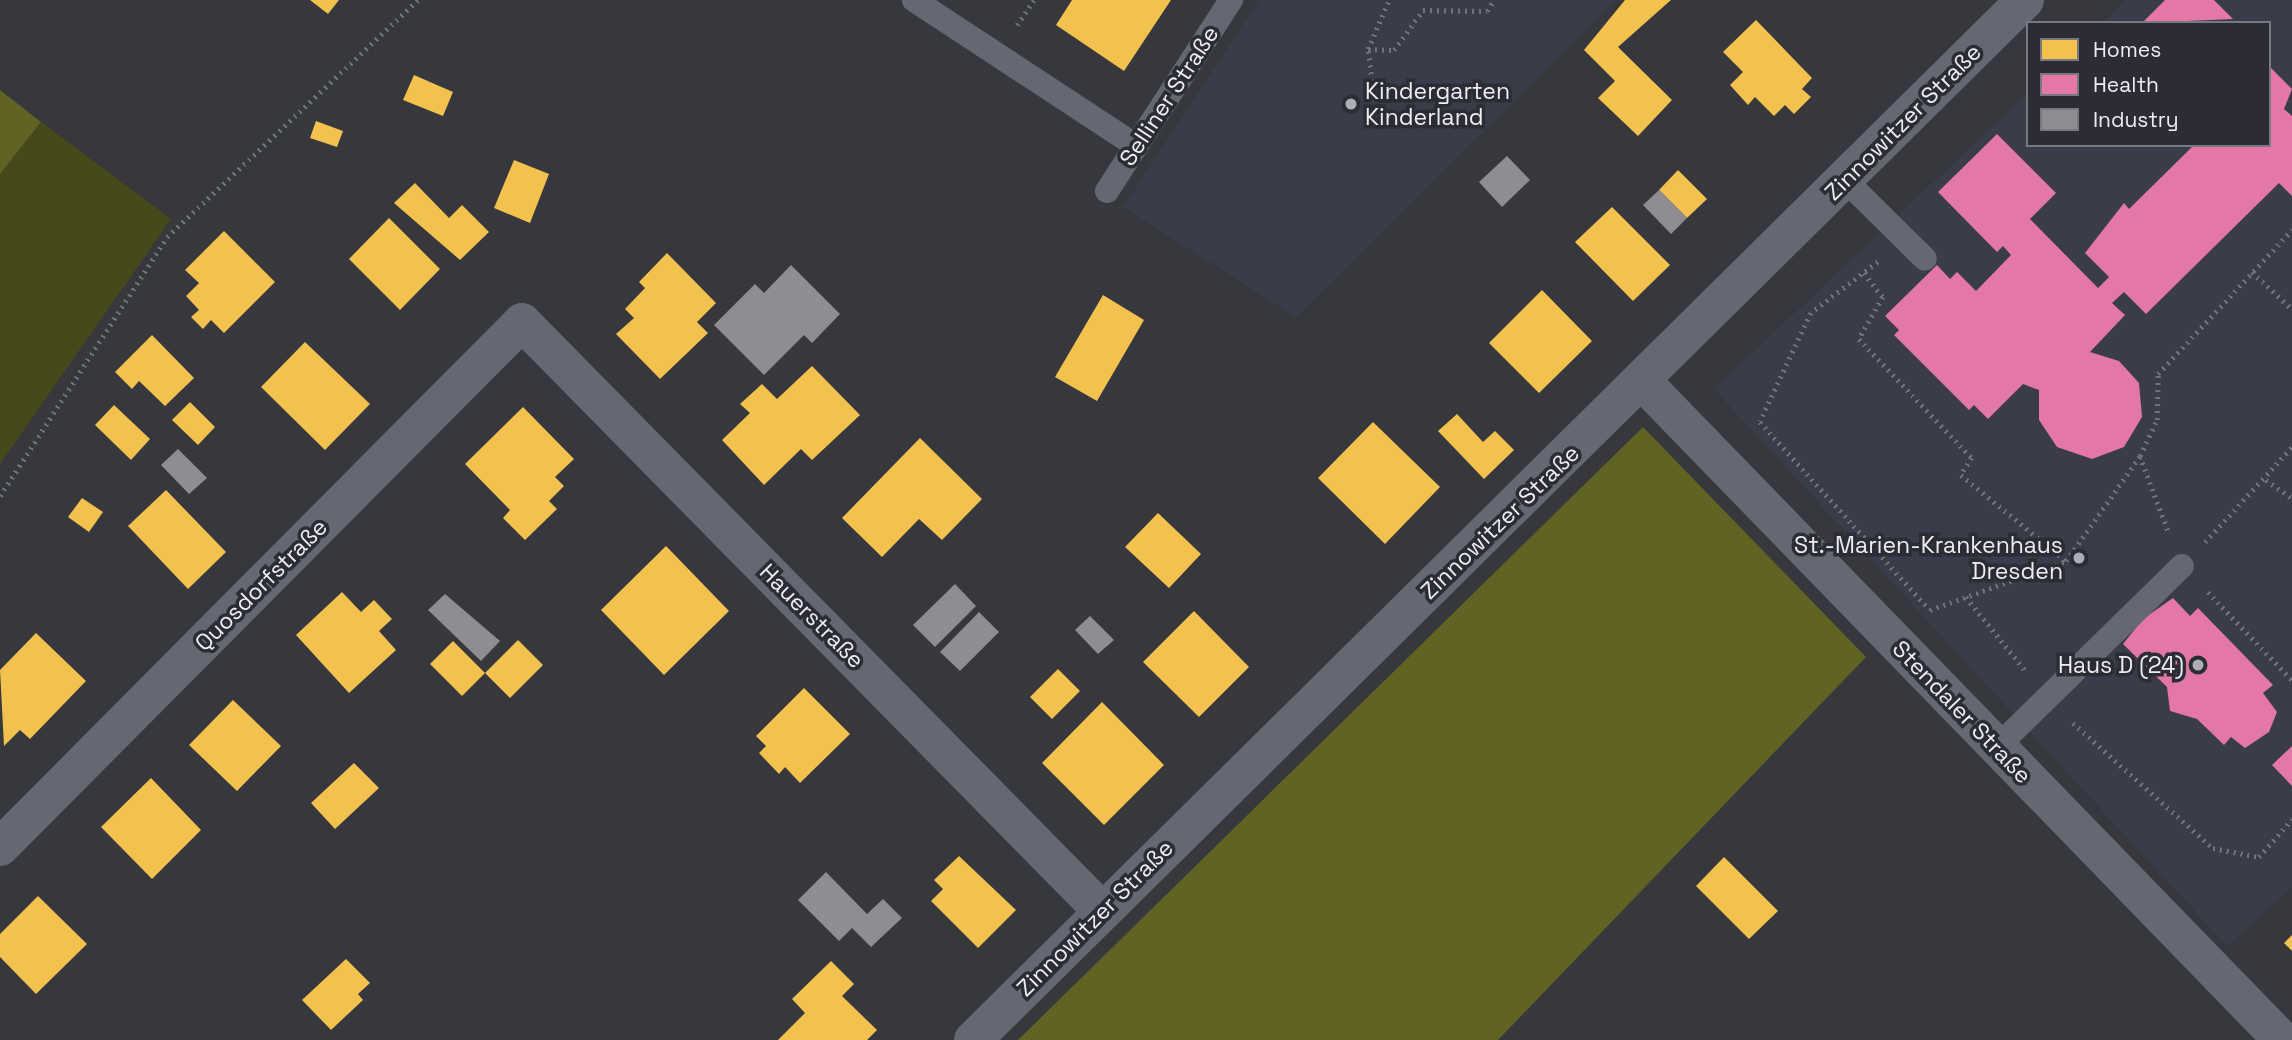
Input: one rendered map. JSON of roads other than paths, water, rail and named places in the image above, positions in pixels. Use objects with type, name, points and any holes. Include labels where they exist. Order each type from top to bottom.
[{"type":"street","name":"Zinnowitzer Straße","points":[[973,1040],[1643,382],[2025,0]]},
{"type":"street","name":"Quosdorfstraße","points":[[0,847],[522,321]]},
{"type":"street","name":"Hauerstraße","points":[[522,321],[1102,911]]},
{"type":"street","name":"Stendaler Straße","points":[[1643,382],[2282,1040]]},
{"type":"lane","points":[[914,0],[1136,146]]},
{"type":"lane","name":"Selliner Straße","points":[[1107,191],[1231,0]]},
{"type":"lane","points":[[1845,180],[1925,259]]},
{"type":"lane","points":[[1996,748],[2182,566]]},
{"type":"place","name":"Kindergarten Kinderland","points":[[1351,104]]},
{"type":"place","name":"St.-Marien-Krankenhaus Dresden","points":[[2079,558]]},
{"type":"place","name":"Haus D (24)","points":[[2198,665]]}]
